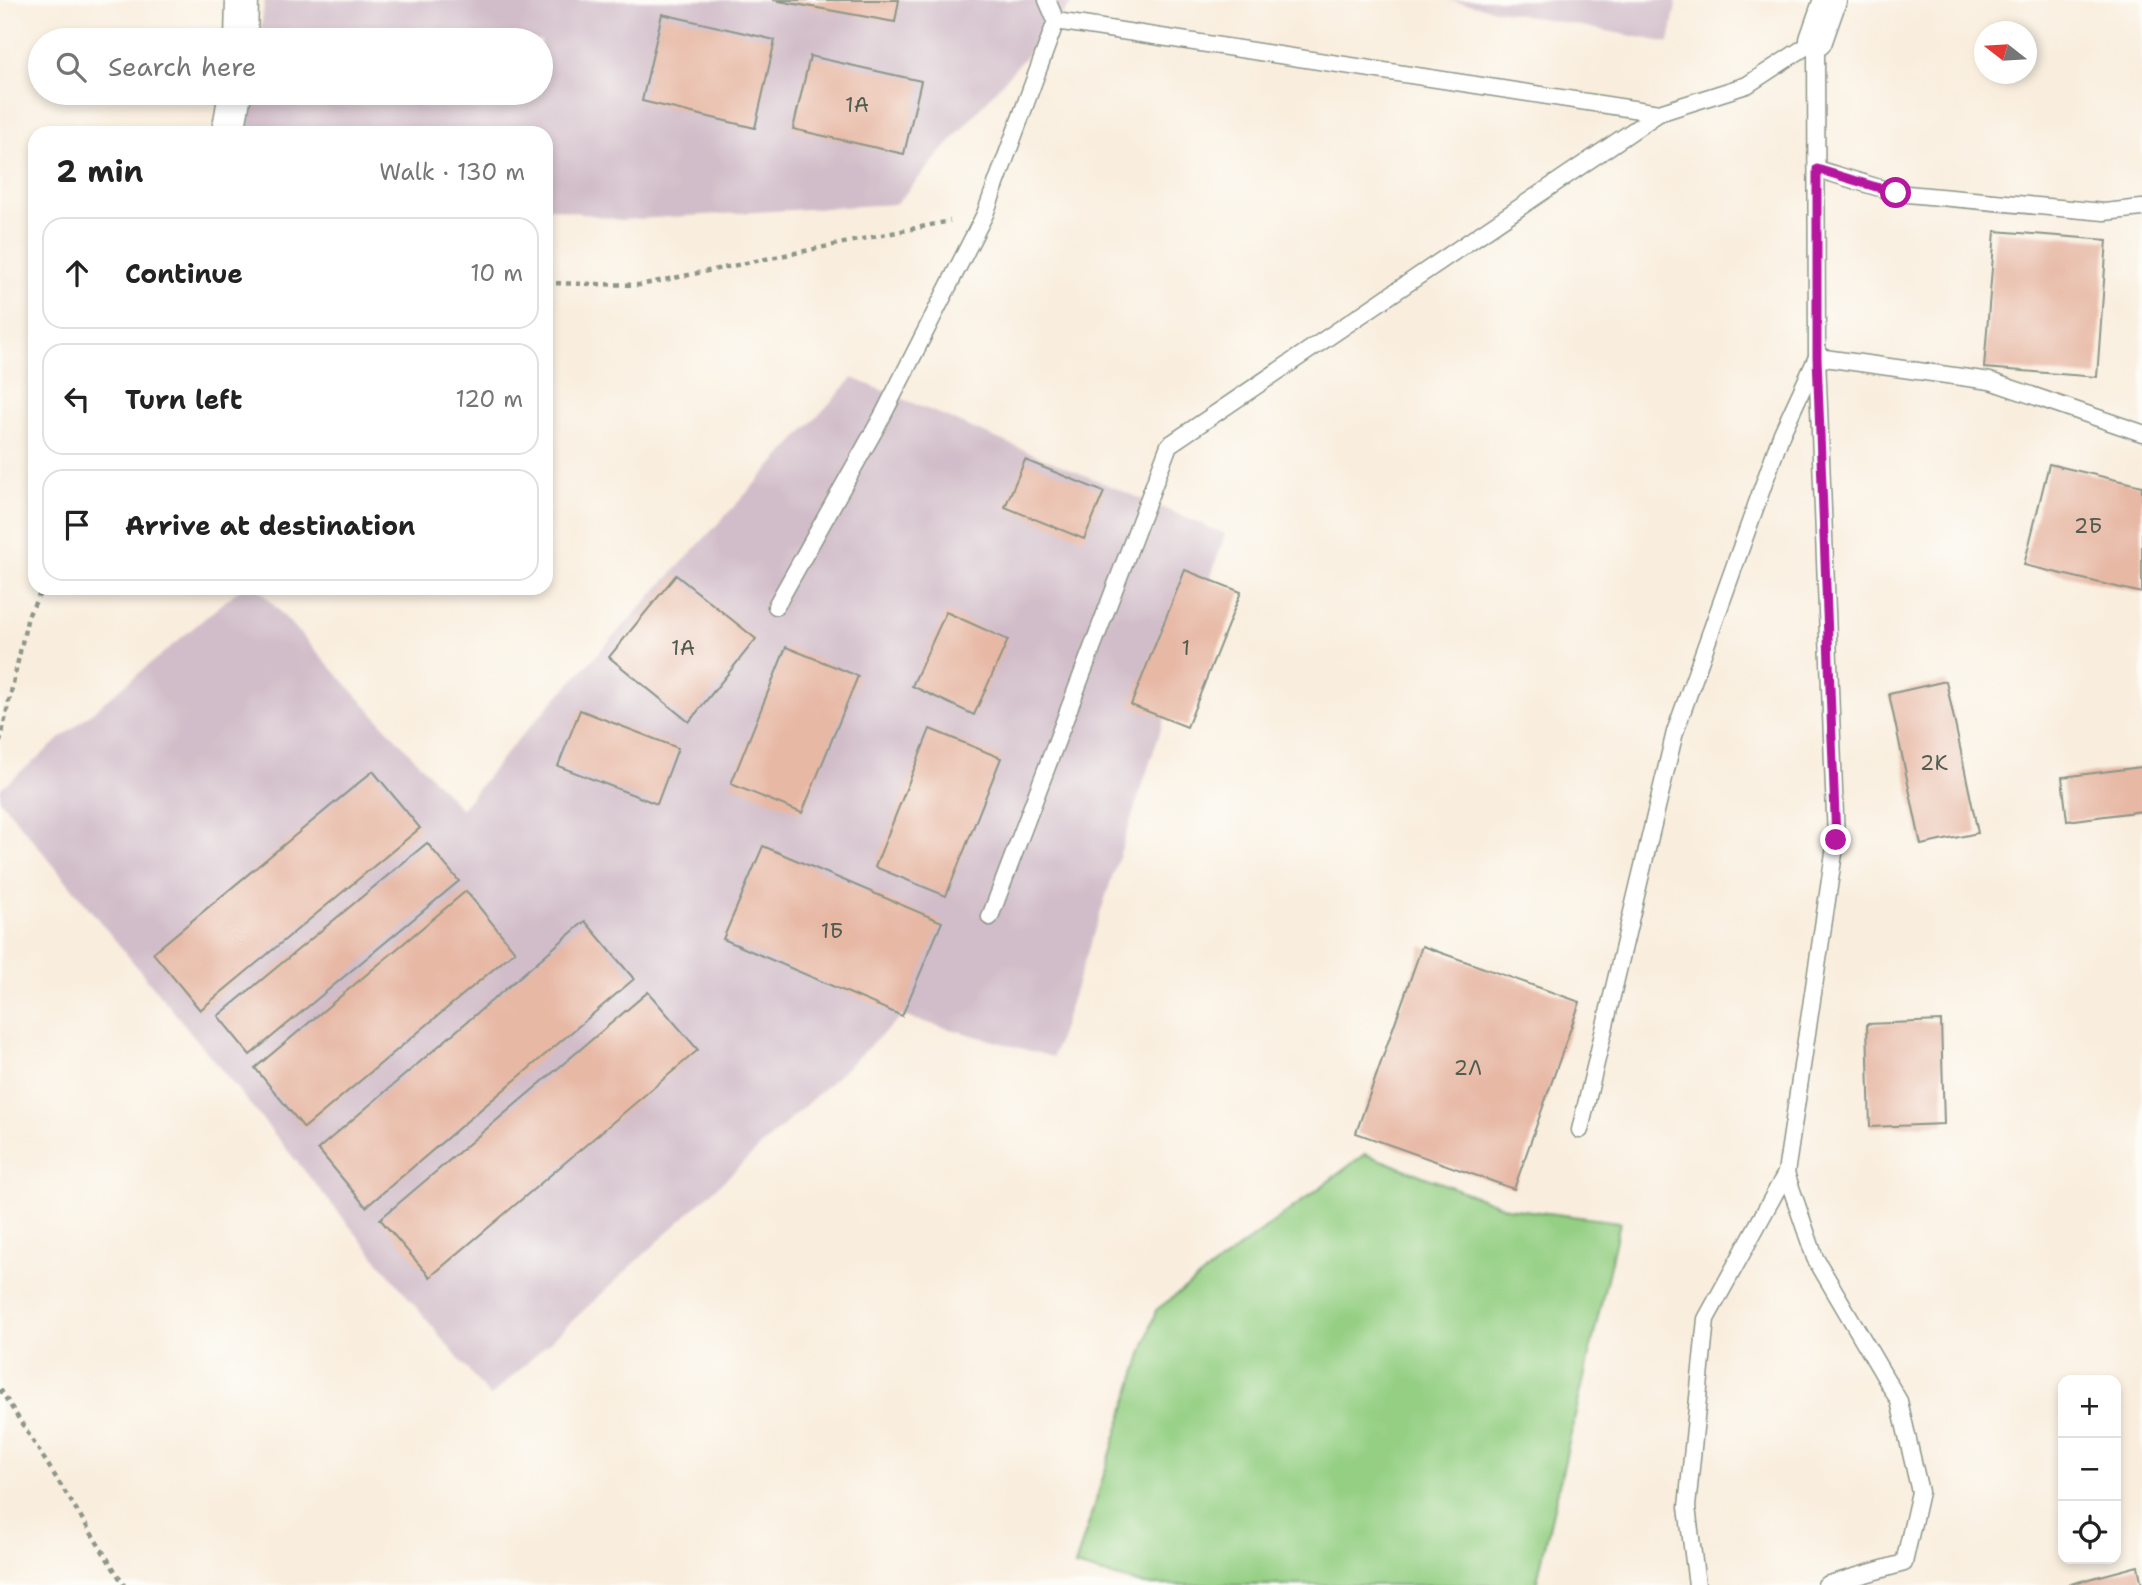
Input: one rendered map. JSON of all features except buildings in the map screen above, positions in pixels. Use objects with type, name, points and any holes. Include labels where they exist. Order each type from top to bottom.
[{"type":"street","points":[[242,0],[242,28]]},
{"type":"street","points":[[1816,40],[1830,0]]},
{"type":"street","points":[[229,126],[233,105]]},
{"type":"lane","points":[[776,606],[883,415],[985,214],[1056,21],[1047,0]]},
{"type":"lane","points":[[1056,21],[1659,113]]},
{"type":"lane","points":[[990,917],[1169,445],[1659,113],[1747,85],[1816,40]]},
{"type":"lane","points":[[1696,1585],[1687,1507],[1706,1319],[1786,1172],[1836,840],[1817,357],[1816,40]]},
{"type":"lane","points":[[1817,169],[1896,193],[2104,212],[2142,208]]},
{"type":"lane","points":[[1817,357],[1990,382],[2142,433]]},
{"type":"lane","points":[[1580,1130],[1675,732],[1782,433],[1817,357]]},
{"type":"lane","points":[[1786,1172],[1815,1258],[1899,1402],[1920,1492],[1904,1563],[1826,1585]]},
{"type":"path","points":[[553,283],[640,285],[985,214]]},
{"type":"path","points":[[0,742],[28,615],[39,595]]},
{"type":"path","points":[[0,1389],[124,1585]]},
{"type":"shaded area","points":[[265,0],[1075,0],[896,204],[620,220],[553,208],[553,126],[247,126],[250,105],[553,105],[553,28],[261,28]]},
{"type":"shaded area","points":[[1447,0],[1677,0],[1669,43]]},
{"type":"shaded area","points":[[853,378],[1225,534],[1053,1057],[902,1016],[490,1397],[0,800],[0,789],[233,595],[264,595],[461,809],[512,746]]},
{"type":"green space","points":[[1365,1154],[1507,1208],[1620,1222],[1536,1585],[1145,1585],[1075,1566],[1156,1310]]},
{"type":"route","points":[[1836,840],[1817,357],[1817,169],[1896,193]]}]
